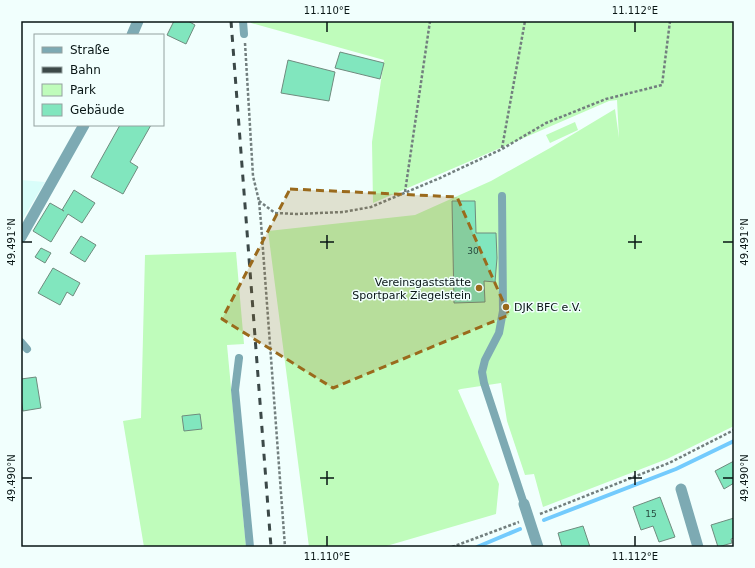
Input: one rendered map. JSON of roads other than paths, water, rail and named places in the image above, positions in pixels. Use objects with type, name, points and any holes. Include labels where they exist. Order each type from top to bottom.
[{"type":"street","points":[[132,34],[138,21]]},
{"type":"street","points":[[21,237],[83,126]]},
{"type":"street","points":[[681,489],[698,547]]},
{"type":"street","points":[[524,504],[538,547]]},
{"type":"lane","points":[[243,21],[244,34]]},
{"type":"lane","points":[[502,196],[503,311],[499,332],[485,360],[482,372],[524,504]]},
{"type":"lane","points":[[21,342],[27,349]]},
{"type":"lane","points":[[239,358],[235,390],[250,547]]},
{"type":"waterway","points":[[544,520],[676,469],[734,441]]},
{"type":"waterway","points":[[477,547],[520,529]]},
{"type":"railway","points":[[231,21],[271,547]]},
{"type":"place","name":"Vereinsgaststätte Sportpark Ziegelstein","points":[[479,288]]},
{"type":"place","name":"DJK BFC e.V.","points":[[506,307]]}]
